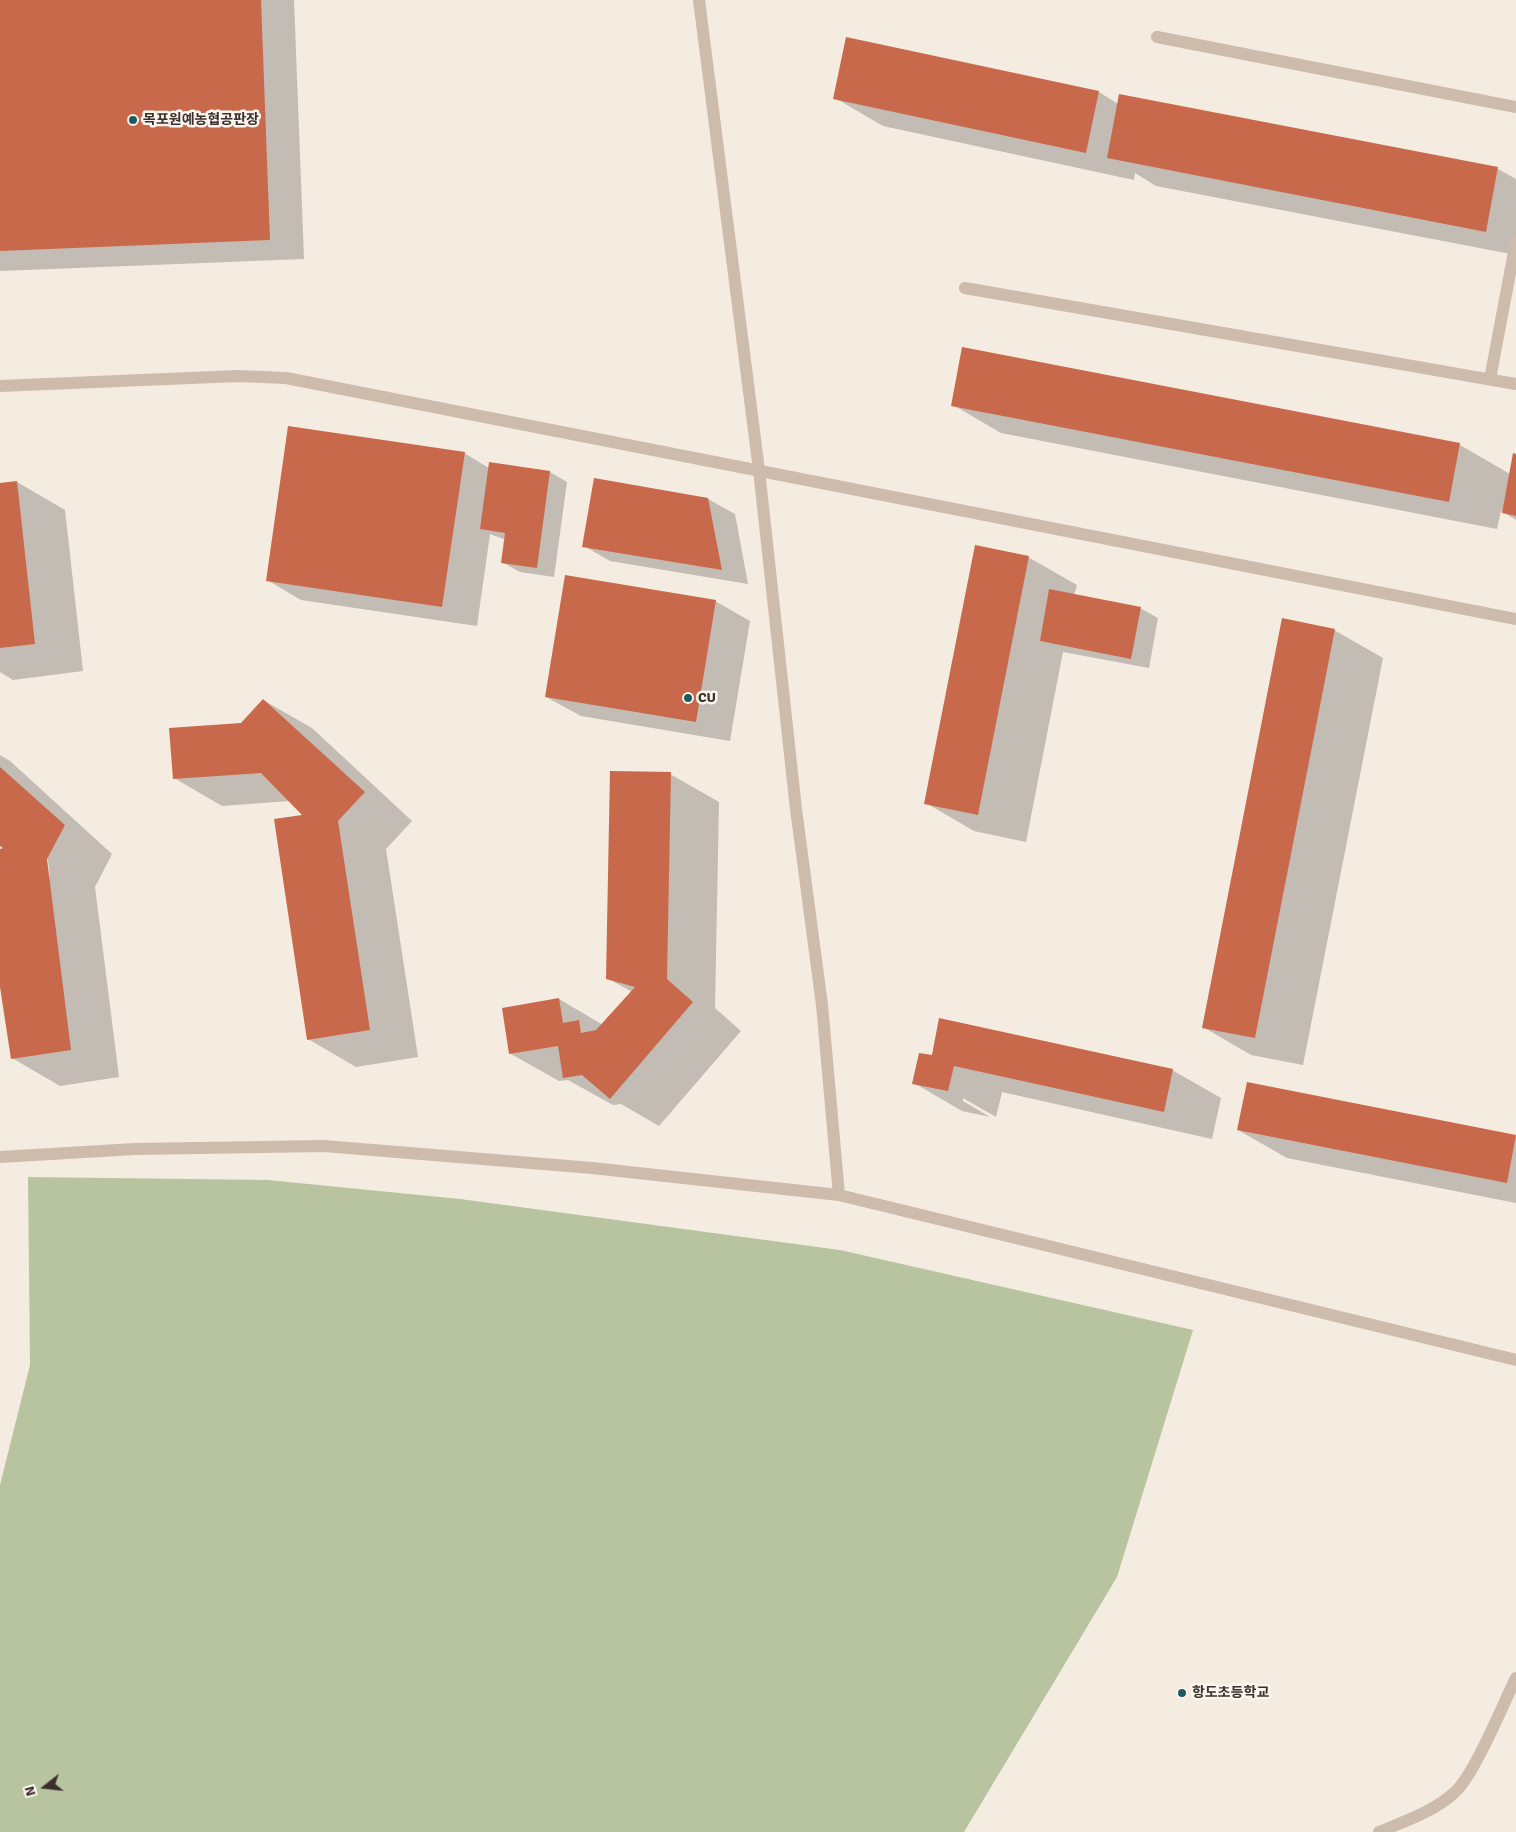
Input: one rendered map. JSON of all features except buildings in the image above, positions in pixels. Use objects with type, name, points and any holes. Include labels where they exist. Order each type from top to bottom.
[{"type":"street","points":[[699,0],[759,470],[796,809],[822,1005],[839,1194]]},
{"type":"street","points":[[1157,37],[1516,107]]},
{"type":"street","points":[[1490,379],[1516,241]]},
{"type":"street","points":[[965,288],[1516,384]]},
{"type":"street","points":[[0,386],[229,377],[286,378],[1516,619]]},
{"type":"street","points":[[0,1157],[135,1149],[324,1146],[572,1166],[839,1194],[1516,1360]]},
{"type":"street","points":[[1379,1832],[1423,1813],[1443,1802],[1457,1791],[1470,1771],[1516,1678]]},
{"type":"green space","points":[[28,1177],[268,1180],[460,1199],[840,1250],[1193,1330],[1117,1577],[964,1832],[0,1832],[0,1485],[30,1365]]},
{"type":"place","name":"목포원예농협공판장","points":[[133,120]]},
{"type":"place","name":"CU","points":[[688,698]]},
{"type":"place","name":"항도초등학교","points":[[1182,1693]]}]
